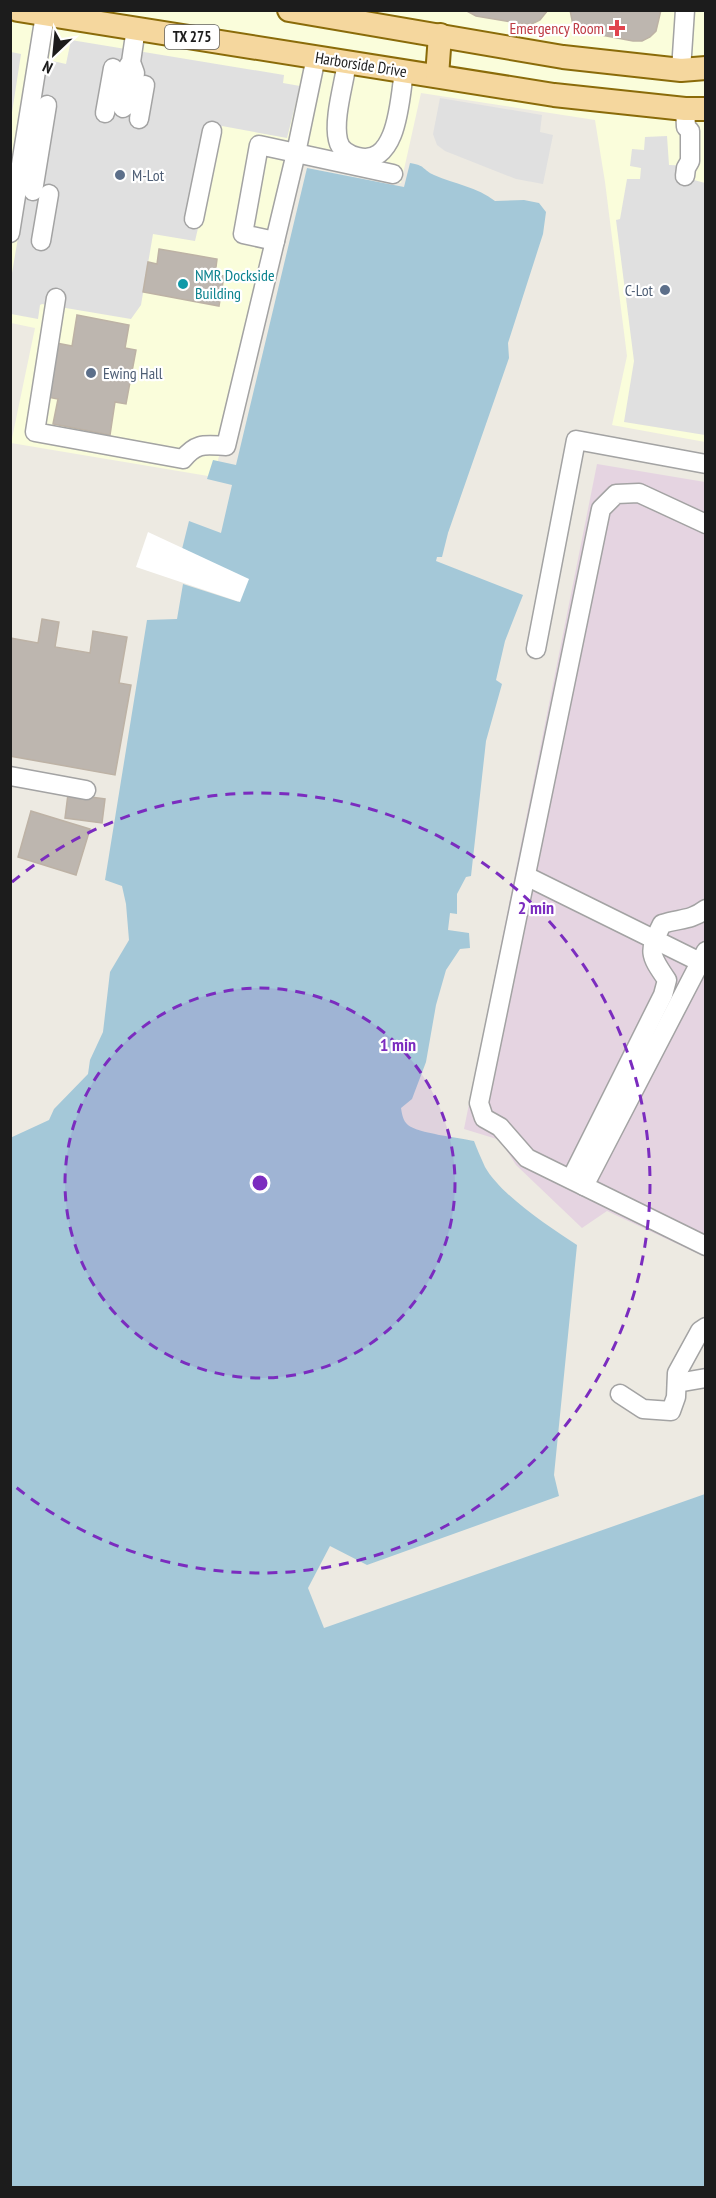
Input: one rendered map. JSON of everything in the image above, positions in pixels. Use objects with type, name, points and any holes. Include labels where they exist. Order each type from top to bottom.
[{"type":"main road","name":"Harborside Drive","points":[[18,10],[45,15],[138,19],[316,57],[692,115]]},
{"type":"main road","points":[[289,10],[563,57],[681,70],[705,68]]},
{"type":"main road","points":[[437,76],[440,35]]},
{"type":"main road","points":[[681,70],[692,115]]},
{"type":"lane","points":[[681,70],[685,10]]},
{"type":"lane","points":[[10,233],[17,154],[45,15]]},
{"type":"lane","points":[[131,62],[138,19]]},
{"type":"lane","points":[[56,298],[35,432],[183,459],[191,449],[200,445],[226,446],[296,153],[316,57]]},
{"type":"lane","points":[[347,62],[336,129],[338,144],[348,154],[361,158],[375,157],[385,149],[392,137],[404,71]]},
{"type":"lane","points":[[105,114],[113,68]]},
{"type":"lane","points":[[139,119],[147,75]]},
{"type":"lane","points":[[41,241],[41,192],[47,105]]},
{"type":"lane","points":[[685,172],[680,160],[681,132],[692,115]]},
{"type":"lane","points":[[194,219],[212,131]]},
{"type":"lane","points":[[275,241],[243,234],[259,145],[393,174]]},
{"type":"lane","points":[[536,649],[576,440],[705,464]]},
{"type":"lane","points":[[705,525],[639,493],[616,494],[601,509],[479,1103],[484,1118],[500,1127],[527,1158],[705,1246]]},
{"type":"lane","points":[[10,776],[86,790]]},
{"type":"lane","points":[[526,876],[654,940],[702,957],[578,1183]]},
{"type":"lane","points":[[578,1183],[663,995],[667,980],[654,962],[651,946],[662,924],[676,919],[694,918],[705,909]]},
{"type":"lane","points":[[620,1394],[644,1409],[671,1411],[676,1397],[677,1373],[700,1331],[705,1327]]},
{"type":"lane","points":[[677,1383],[705,1378]]},
{"type":"shaded area","points":[[10,11],[705,11],[705,442],[612,425],[627,356],[595,120],[421,93],[401,183],[289,160],[214,477],[11,443],[35,328],[11,323]]},
{"type":"shaded area","name":"M-Lot","points":[[71,40],[284,75],[283,83],[300,86],[287,138],[222,126],[195,241],[153,234],[141,305],[131,319],[42,304],[38,319],[11,314],[11,279],[48,60],[66,64]]},
{"type":"shaded area","points":[[10,52],[21,54],[11,119]]},
{"type":"shaded area","points":[[440,98],[542,115],[540,132],[553,135],[543,184],[516,179],[445,151],[437,145],[433,134]]},
{"type":"shaded area","name":"C-Lot","points":[[667,136],[669,165],[696,166],[694,180],[705,183],[705,435],[624,422],[634,361],[616,220],[620,219],[627,179],[640,179],[641,168],[630,166],[632,149],[644,150],[645,137]]},
{"type":"shaded area","points":[[597,464],[705,482],[705,1257],[607,1211],[582,1228],[516,1165],[500,1140],[464,1129]]},
{"type":"water","points":[[410,163],[421,166],[434,175],[481,192],[495,201],[524,200],[539,203],[546,212],[543,234],[508,343],[509,358],[448,533],[442,557],[437,557],[436,561],[523,595],[505,641],[496,680],[502,684],[486,741],[471,876],[466,877],[457,894],[457,914],[450,913],[448,930],[469,933],[470,948],[460,949],[446,970],[436,1005],[426,1062],[412,1099],[401,1108],[405,1122],[413,1128],[474,1141],[492,1178],[526,1210],[577,1245],[554,1475],[559,1496],[367,1565],[330,1546],[308,1588],[324,1628],[705,1494],[705,2187],[11,2187],[10,1138],[49,1120],[54,1109],[88,1074],[90,1060],[103,1032],[110,972],[129,940],[122,886],[105,880],[147,620],[177,619],[183,584],[239,602],[182,549],[189,521],[221,533],[232,485],[207,479],[213,460],[236,465],[307,168],[404,187]]},
{"type":"pier","points":[[148,532],[249,579],[240,602],[136,567]]},
{"type":"building","name":"Emergency Room","points":[[465,10],[548,10],[540,20],[532,24],[523,24],[476,16]]},
{"type":"building","name":"Emergency Room","points":[[570,10],[661,10],[656,31],[642,41],[633,41],[580,31],[573,25]]},
{"type":"building","name":"NMR Dockside Building","points":[[159,249],[217,259],[215,275],[224,276],[219,306],[143,292],[148,262],[157,264]]},
{"type":"building","name":"Ewing Hall","points":[[77,315],[129,325],[125,348],[136,350],[126,404],[115,402],[110,435],[53,424],[58,399],[47,397],[56,343],[72,346]]},
{"type":"building","points":[[42,619],[59,622],[55,647],[90,653],[93,631],[127,637],[119,683],[131,685],[115,775],[10,756],[10,638],[38,643]]},
{"type":"building","points":[[68,794],[105,799],[102,823],[65,818]]},
{"type":"building","points":[[31,811],[90,829],[76,875],[18,857]]},
{"type":"place","name":"Emergency Room","points":[[617,28]]},
{"type":"place","name":"M-Lot","points":[[120,175]]},
{"type":"place","name":"NMR Dockside Building","points":[[183,284]]},
{"type":"place","name":"C-Lot","points":[[665,290]]},
{"type":"place","name":"Ewing Hall","points":[[91,373]]}]
